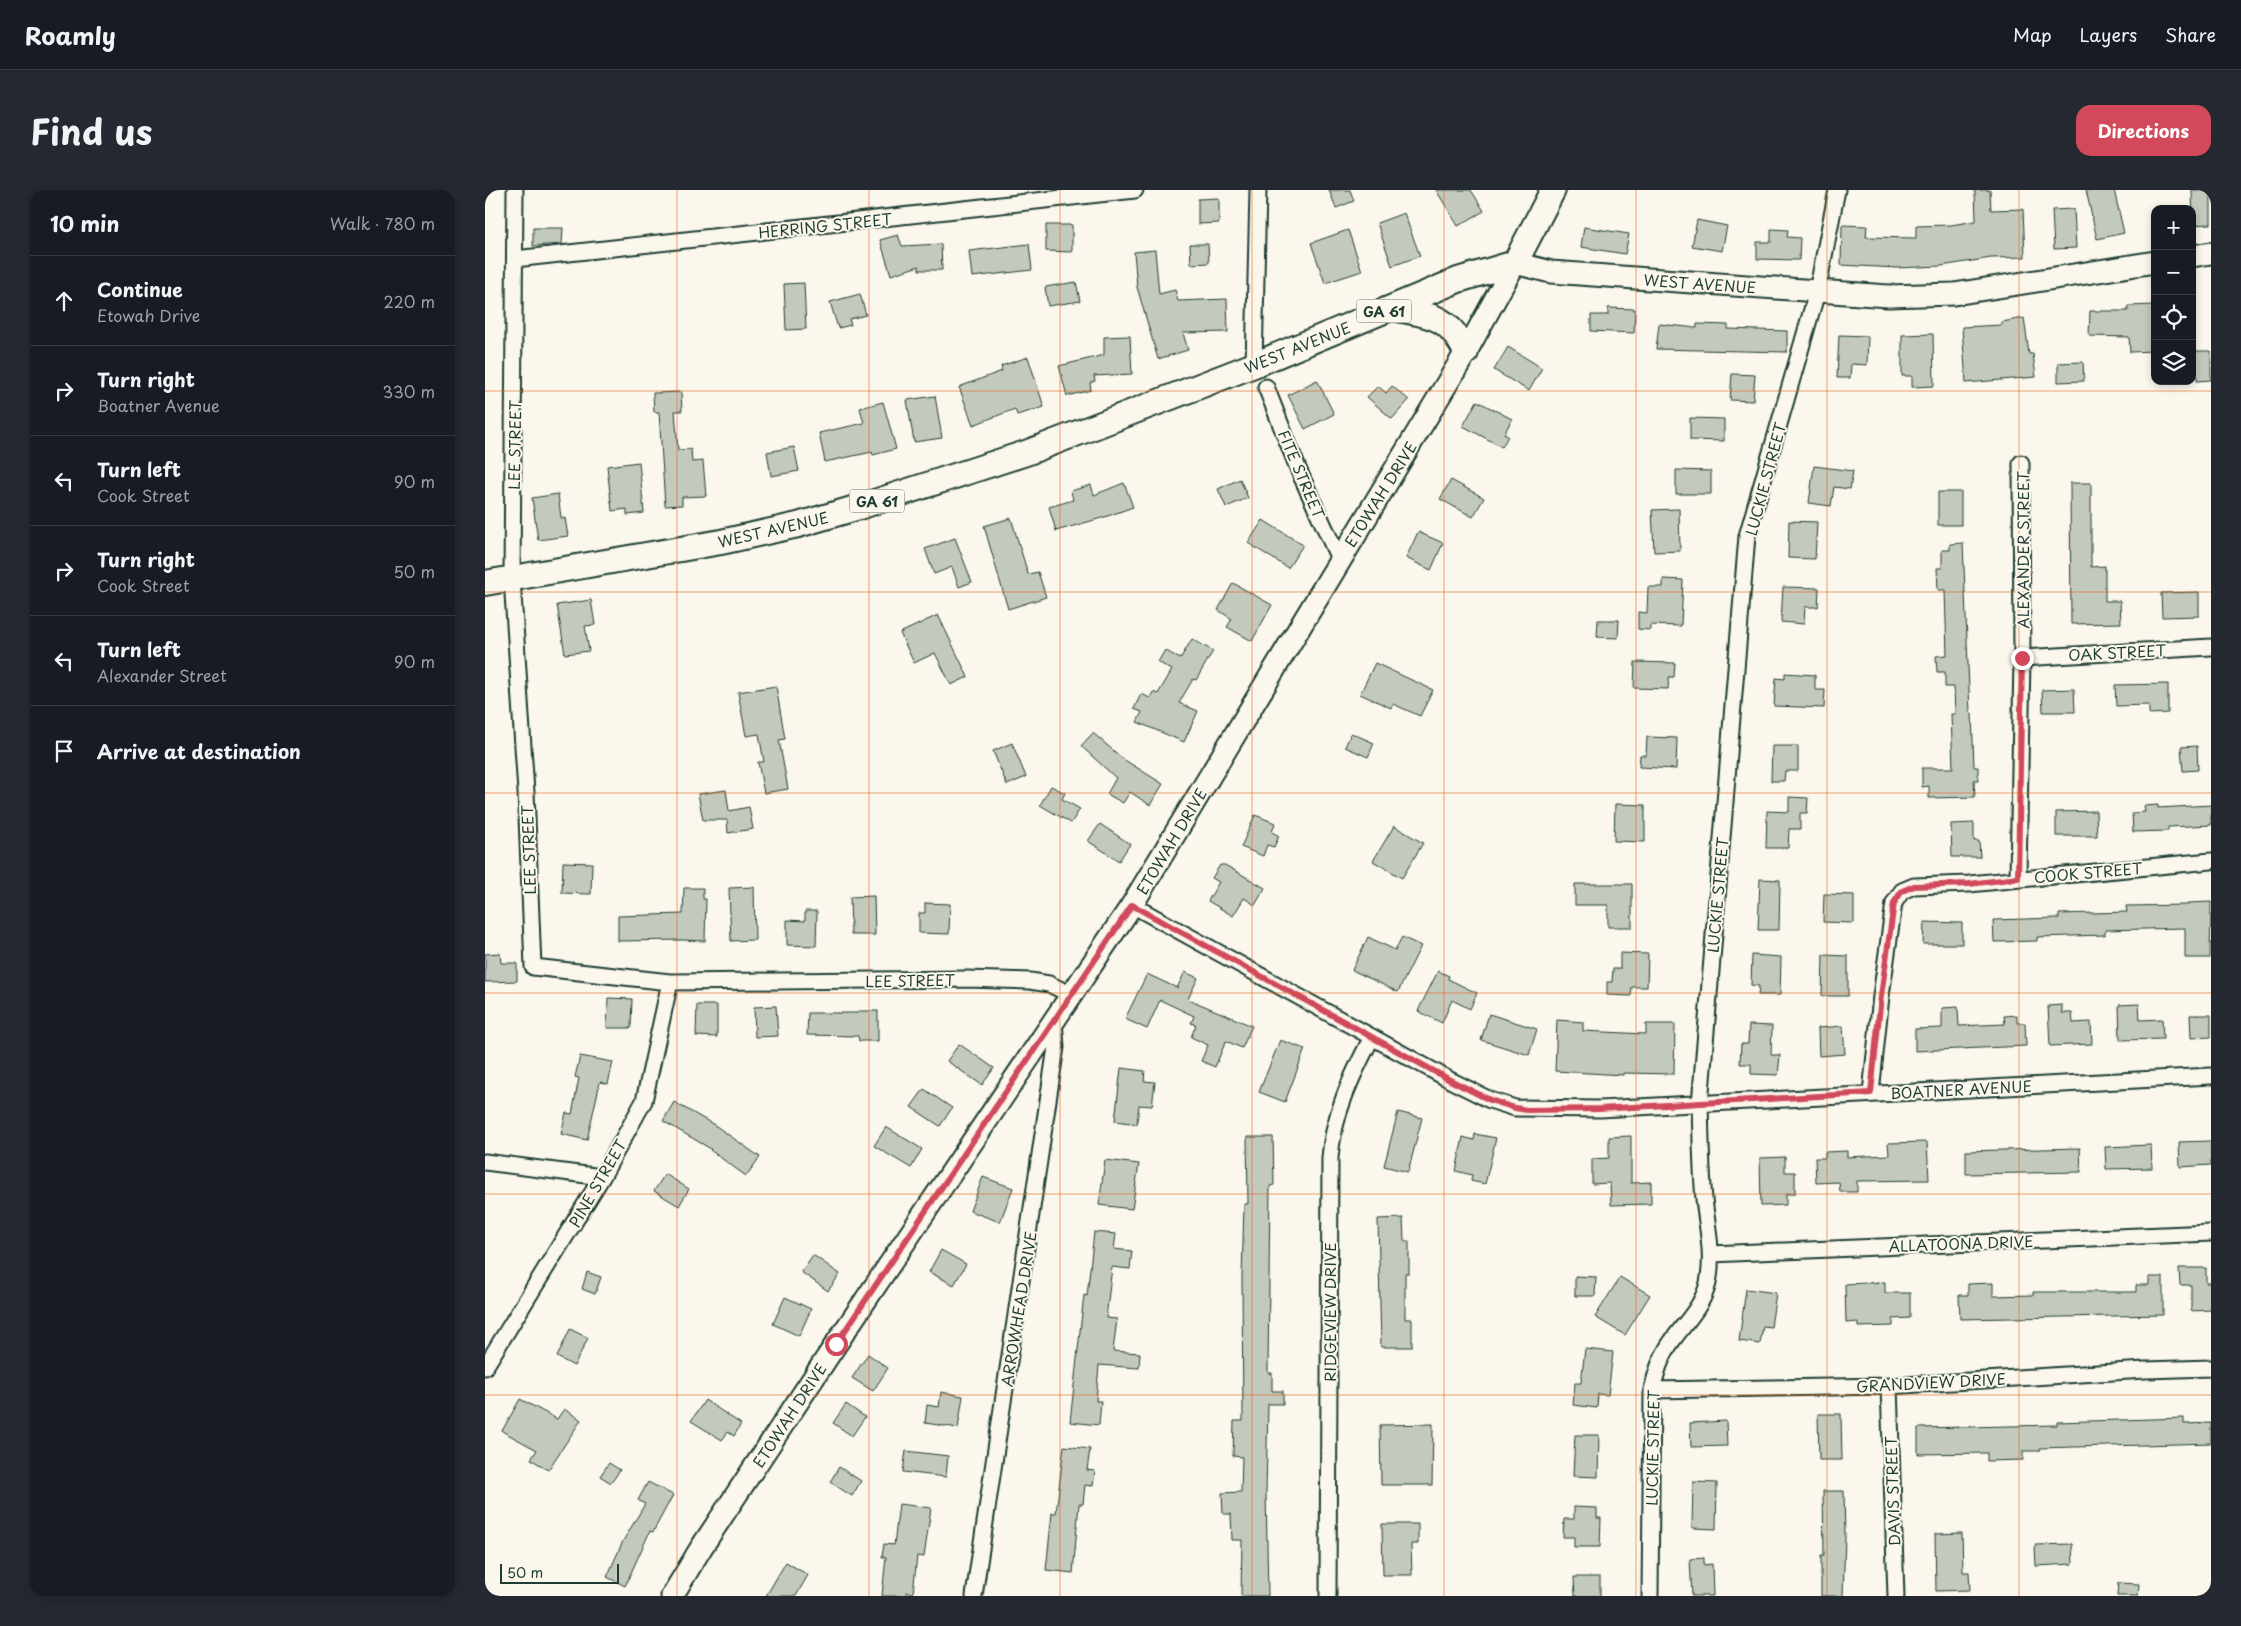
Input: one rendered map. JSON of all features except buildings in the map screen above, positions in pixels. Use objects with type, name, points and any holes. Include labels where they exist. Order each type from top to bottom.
[{"type":"main road","name":"ETOWAH DRIVE","points":[[1515,264],[1553,190]]},
{"type":"main road","name":"WEST AVENUE","points":[[485,583],[512,580],[721,542],[798,525],[1026,453],[1254,365],[1458,280],[1515,264]]},
{"type":"main road","points":[[1393,308],[1425,314],[1446,323],[1459,338],[1466,352]]},
{"type":"street","name":"LEE STREET","points":[[515,190],[512,580],[526,792],[533,967],[670,982],[1030,980],[1049,984],[1072,995]]},
{"type":"street","name":"HERRING STREET","points":[[515,260],[1135,190]]},
{"type":"street","points":[[1254,365],[1258,190]]},
{"type":"street","name":"LUCKIE STREET","points":[[1649,1596],[1652,1390],[1658,1366],[1667,1349],[1692,1317],[1701,1299],[1707,1283],[1711,1254],[1704,1198],[1700,1104],[1747,536],[1817,292],[1837,190]]},
{"type":"street","points":[[2196,255],[2211,253]]},
{"type":"street","name":"WEST AVENUE","points":[[1515,264],[1551,272],[1888,296],[1954,294],[2151,263]]},
{"type":"street","name":"ETOWAH DRIVE","points":[[672,1596],[701,1548],[831,1352],[1132,905],[1339,559],[1466,352],[1515,264]]},
{"type":"street","name":"FITE STREET","points":[[1266,387],[1299,471],[1339,559]]},
{"type":"street","name":"ALEXANDER STREET","points":[[2018,878],[2022,658],[2021,463]]},
{"type":"street","name":"OAK STREET","points":[[2022,658],[2211,647]]},
{"type":"street","name":"COOK STREET","points":[[1871,1093],[1881,996],[1894,903],[1902,891],[1914,886],[1969,884],[2211,861]]},
{"type":"street","name":"BOATNER AVENUE","points":[[1132,905],[1490,1100],[1515,1108],[1599,1109],[2211,1076]]},
{"type":"street","name":"PINE STREET","points":[[485,1367],[602,1177],[644,1101],[670,982]]},
{"type":"street","name":"ARROWHEAD DRIVE","points":[[973,1596],[1056,1047],[1054,1021]]},
{"type":"street","name":"RIDGEVIEW DRIVE","points":[[1328,1596],[1331,1147],[1343,1102],[1372,1037]]},
{"type":"street","points":[[485,1162],[602,1177]]},
{"type":"street","name":"ALLATOONA DRIVE","points":[[1711,1254],[2211,1233]]},
{"type":"street","name":"GRANDVIEW DRIVE","points":[[1652,1390],[1889,1386],[2145,1370],[2211,1368]]},
{"type":"street","name":"DAVIS STREET","points":[[1889,1386],[1895,1596]]},
{"type":"route","points":[[836,1344],[1132,905],[1331,1016],[1450,1080],[1502,1105],[1527,1110],[1599,1109],[1871,1093],[1881,996],[1894,903],[1902,891],[1914,886],[1969,884],[2018,878],[2022,658]]}]
